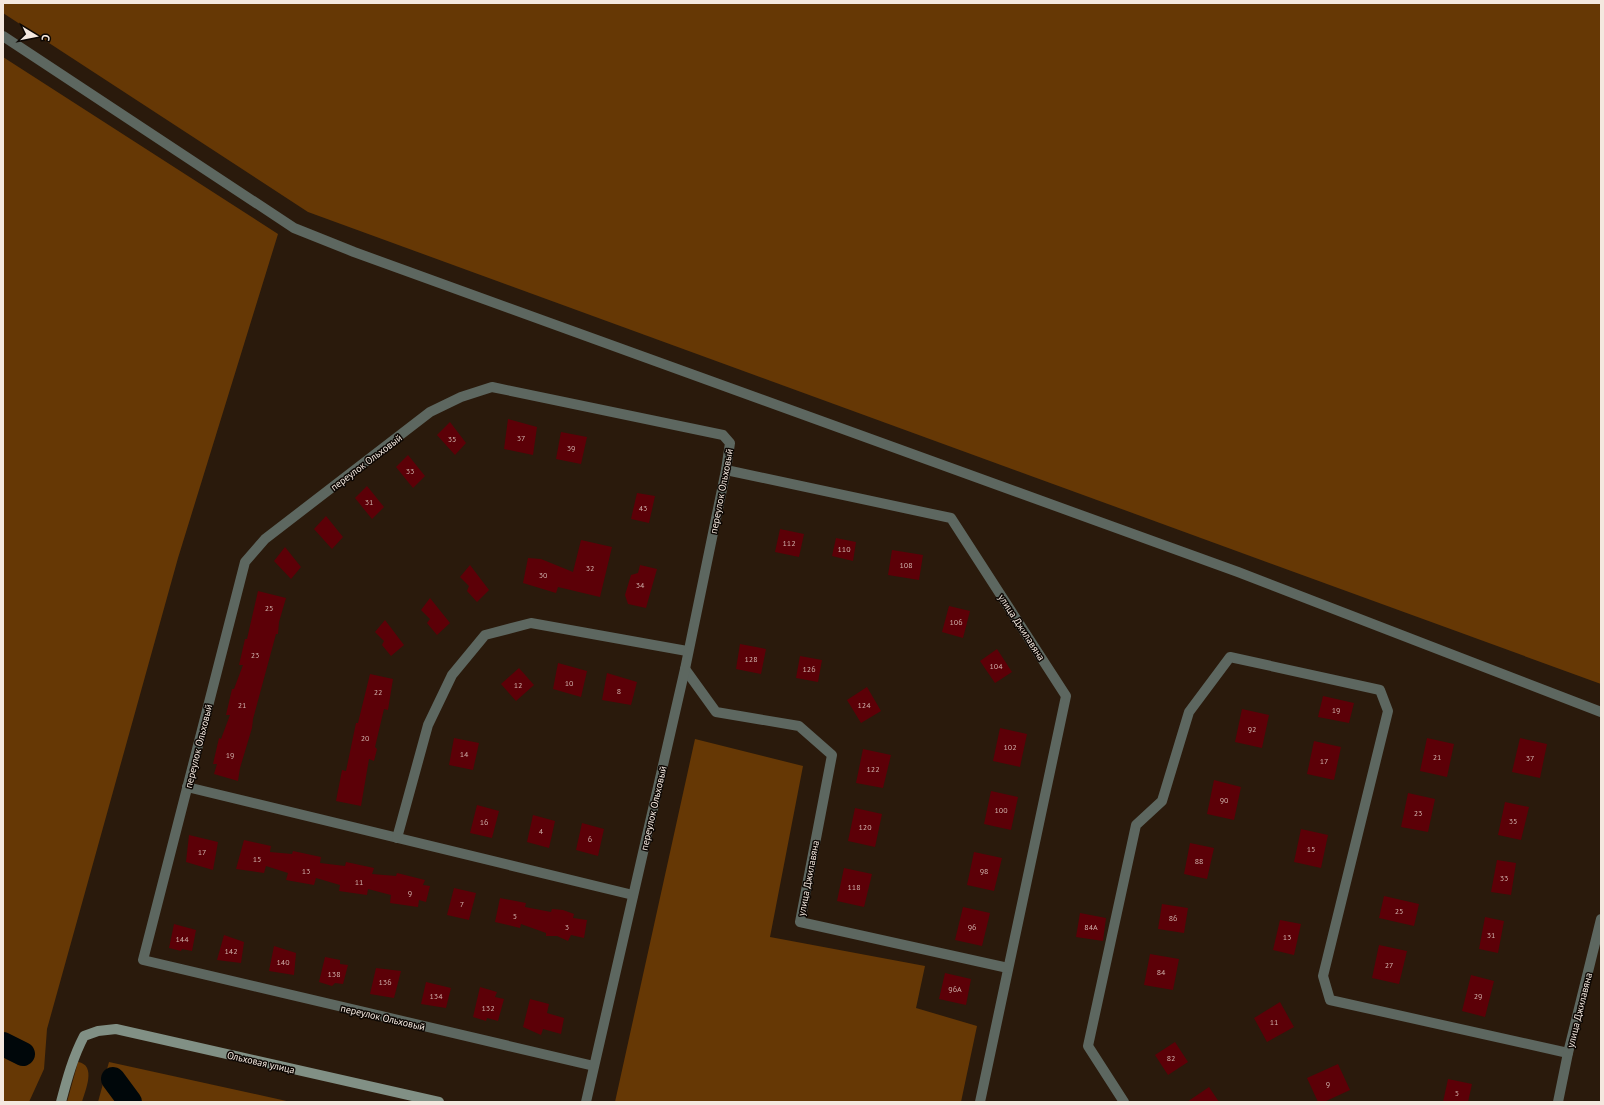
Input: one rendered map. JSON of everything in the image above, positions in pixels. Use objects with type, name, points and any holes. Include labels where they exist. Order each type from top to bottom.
[{"type":"main road","name":"Ольховая улица","points":[[61,1102],[76,1052],[84,1036],[98,1031],[116,1029],[439,1102]]},
{"type":"street","points":[[3,36],[294,228],[377,260],[1231,569],[1601,712]]},
{"type":"street","name":"переулок Ольховый","points":[[586,1102],[685,668],[687,651],[726,470],[730,443],[723,435],[492,387],[462,397],[430,412],[265,539],[245,562],[143,960],[594,1066]]},
{"type":"street","name":"улица Джилавяна","points":[[726,470],[951,518],[1066,696],[980,1102]]},
{"type":"street","points":[[397,838],[428,725],[452,675],[485,635],[531,623],[687,651]]},
{"type":"street","points":[[1124,1102],[1088,1046],[1136,825],[1162,801],[1189,712],[1230,656],[1380,690],[1388,711],[1323,976],[1330,1000],[1568,1053]]},
{"type":"street","name":"улица Джилавяна","points":[[685,668],[716,712],[799,726],[832,754],[800,922],[1008,968]]},
{"type":"street","points":[[187,787],[633,895]]},
{"type":"street","name":"улица Джилавяна","points":[[1558,1102],[1568,1053],[1601,919]]},
{"type":"shaded area","points":[[3,3],[1601,3],[1601,684],[308,212],[3,13]]},
{"type":"shaded area","points":[[3,57],[278,234],[178,558],[47,1029],[44,1069],[29,1102],[3,1102]]},
{"type":"shaded area","points":[[695,739],[803,766],[770,937],[925,966],[916,1008],[977,1026],[961,1102],[615,1102]]},
{"type":"shaded area","points":[[78,1062],[84,1064],[87,1068],[87,1085],[82,1102],[67,1102]]},
{"type":"shaded area","points":[[109,1062],[291,1102],[98,1102]]},
{"type":"building","points":[[508,419],[537,427],[533,455],[504,449]]},
{"type":"building","points":[[450,422],[466,443],[455,455],[437,435]]},
{"type":"building","points":[[561,432],[587,437],[581,464],[556,459]]},
{"type":"building","points":[[408,455],[425,476],[413,488],[396,467]]},
{"type":"building","points":[[367,486],[384,507],[372,519],[355,498]]},
{"type":"building","points":[[637,493],[655,496],[649,523],[631,519]]},
{"type":"building","points":[[326,516],[343,537],[332,549],[314,529]]},
{"type":"building","points":[[780,529],[804,534],[799,557],[775,552]]},
{"type":"building","points":[[836,538],[856,542],[853,561],[832,556]]},
{"type":"building","points":[[581,540],[612,547],[600,597],[558,587],[556,593],[523,583],[528,558],[541,559],[573,572]]},
{"type":"building","points":[[285,547],[301,567],[291,579],[274,561]]},
{"type":"building","points":[[892,550],[923,555],[919,580],[888,575]]},
{"type":"building","points":[[470,565],[489,590],[477,602],[467,591],[469,586],[460,577]]},
{"type":"building","points":[[640,565],[657,569],[646,608],[628,604],[625,595],[631,575],[638,573]]},
{"type":"building","points":[[258,591],[286,598],[279,622],[278,634],[276,634],[253,719],[252,728],[240,768],[238,781],[214,774],[217,764],[213,764],[219,738],[221,739],[230,715],[226,715],[232,689],[234,689],[243,665],[239,665],[245,639],[247,639]]},
{"type":"building","points":[[430,598],[450,623],[437,635],[427,623],[430,619],[421,610]]},
{"type":"building","points":[[949,606],[970,611],[963,638],[942,632]]},
{"type":"building","points":[[385,620],[404,645],[391,656],[382,645],[384,641],[375,632]]},
{"type":"building","points":[[740,644],[766,649],[761,674],[736,669]]},
{"type":"building","points":[[997,649],[1012,672],[995,683],[980,661]]},
{"type":"building","points":[[800,656],[822,660],[818,682],[796,678]]},
{"type":"building","points":[[558,663],[587,671],[581,697],[553,689]]},
{"type":"building","points":[[519,668],[534,685],[516,701],[501,684]]},
{"type":"building","points":[[607,673],[637,682],[631,705],[602,700]]},
{"type":"building","points":[[370,674],[393,679],[388,710],[384,709],[375,747],[377,749],[374,761],[369,759],[361,806],[336,801],[342,770],[346,771],[356,723],[358,723]]},
{"type":"building","points":[[867,687],[881,711],[861,723],[847,700]]},
{"type":"building","points":[[1323,696],[1354,703],[1349,723],[1318,717]]},
{"type":"building","points":[[1242,709],[1269,715],[1262,748],[1235,742]]},
{"type":"building","points":[[1000,728],[1027,734],[1020,767],[993,761]]},
{"type":"building","points":[[454,738],[479,743],[473,770],[449,765]]},
{"type":"building","points":[[1427,738],[1454,744],[1447,777],[1420,771]]},
{"type":"building","points":[[1520,738],[1547,744],[1540,778],[1512,772]]},
{"type":"building","points":[[1314,741],[1341,747],[1334,780],[1307,774]]},
{"type":"building","points":[[863,749],[891,755],[883,788],[856,783]]},
{"type":"building","points":[[1214,780],[1241,787],[1234,820],[1207,814]]},
{"type":"building","points":[[991,791],[1018,797],[1011,830],[984,824]]},
{"type":"building","points":[[1408,793],[1435,799],[1428,832],[1401,827]]},
{"type":"building","points":[[1505,802],[1529,807],[1521,840],[1498,835]]},
{"type":"building","points":[[477,805],[499,811],[492,838],[470,833]]},
{"type":"building","points":[[855,808],[882,814],[875,847],[848,841]]},
{"type":"building","points":[[533,815],[555,821],[549,848],[527,842]]},
{"type":"building","points":[[582,823],[604,829],[598,856],[576,850]]},
{"type":"building","points":[[1301,829],[1328,835],[1321,868],[1294,862]]},
{"type":"building","points":[[189,835],[218,842],[213,870],[186,862]]},
{"type":"building","points":[[244,840],[271,846],[270,852],[292,854],[293,851],[321,857],[320,863],[345,866],[346,862],[374,868],[372,874],[396,876],[397,873],[425,880],[423,885],[430,886],[426,902],[419,900],[418,907],[390,903],[391,895],[368,889],[367,895],[339,891],[340,885],[316,878],[314,885],[286,880],[288,873],[266,866],[264,873],[236,869]]},
{"type":"building","points":[[1190,843],[1214,848],[1207,879],[1184,874]]},
{"type":"building","points":[[974,852],[1002,858],[994,891],[967,885]]},
{"type":"building","points":[[1497,860],[1516,863],[1511,895],[1491,892]]},
{"type":"building","points":[[844,868],[872,874],[864,907],[837,901]]},
{"type":"building","points":[[454,888],[476,893],[469,920],[447,915]]},
{"type":"building","points":[[1384,896],[1419,904],[1414,926],[1379,918]]},
{"type":"building","points":[[500,898],[526,903],[525,907],[551,912],[552,909],[563,910],[574,914],[573,918],[587,920],[584,938],[571,935],[568,941],[557,936],[546,936],[546,933],[521,924],[520,928],[495,922]]},
{"type":"building","points":[[1162,904],[1188,908],[1184,933],[1158,929]]},
{"type":"building","points":[[963,907],[990,913],[982,946],[955,940]]},
{"type":"building","points":[[1080,913],[1106,918],[1103,941],[1076,937]]},
{"type":"building","points":[[1485,917],[1504,921],[1498,953],[1479,949]]},
{"type":"building","points":[[1280,920],[1301,924],[1294,955],[1273,950]]},
{"type":"building","points":[[174,924],[196,930],[192,951],[182,949],[181,951],[169,948]]},
{"type":"building","points":[[224,935],[244,942],[241,963],[217,960]]},
{"type":"building","points":[[1379,945],[1407,951],[1399,984],[1372,978]]},
{"type":"building","points":[[274,946],[296,953],[294,975],[269,971]]},
{"type":"building","points":[[1150,954],[1179,959],[1173,990],[1144,985]]},
{"type":"building","points":[[325,957],[340,960],[340,964],[348,965],[343,984],[335,983],[332,986],[319,982]]},
{"type":"building","points":[[376,968],[401,971],[394,998],[370,994]]},
{"type":"building","points":[[945,973],[971,979],[966,1005],[939,999]]},
{"type":"building","points":[[1471,975],[1494,981],[1485,1017],[1462,1011]]},
{"type":"building","points":[[426,982],[451,988],[446,1008],[421,1004]]},
{"type":"building","points":[[480,987],[497,992],[495,997],[504,999],[498,1021],[487,1018],[486,1021],[473,1017]]},
{"type":"building","points":[[530,999],[549,1004],[547,1013],[564,1018],[561,1034],[543,1029],[541,1035],[523,1027]]},
{"type":"building","points":[[1280,1002],[1294,1027],[1267,1042],[1254,1018]]},
{"type":"building","points":[[1175,1042],[1188,1062],[1168,1075],[1155,1055]]},
{"type":"building","points":[[1338,1064],[1350,1090],[1324,1102],[1318,1102],[1307,1078]]},
{"type":"building","points":[[1448,1079],[1472,1084],[1468,1102],[1443,1102]]},
{"type":"building","points":[[1209,1087],[1219,1102],[1187,1102]]},
{"type":"waterway","points":[[3,1044],[23,1054]]},
{"type":"waterway","points":[[113,1079],[130,1102]]}]
